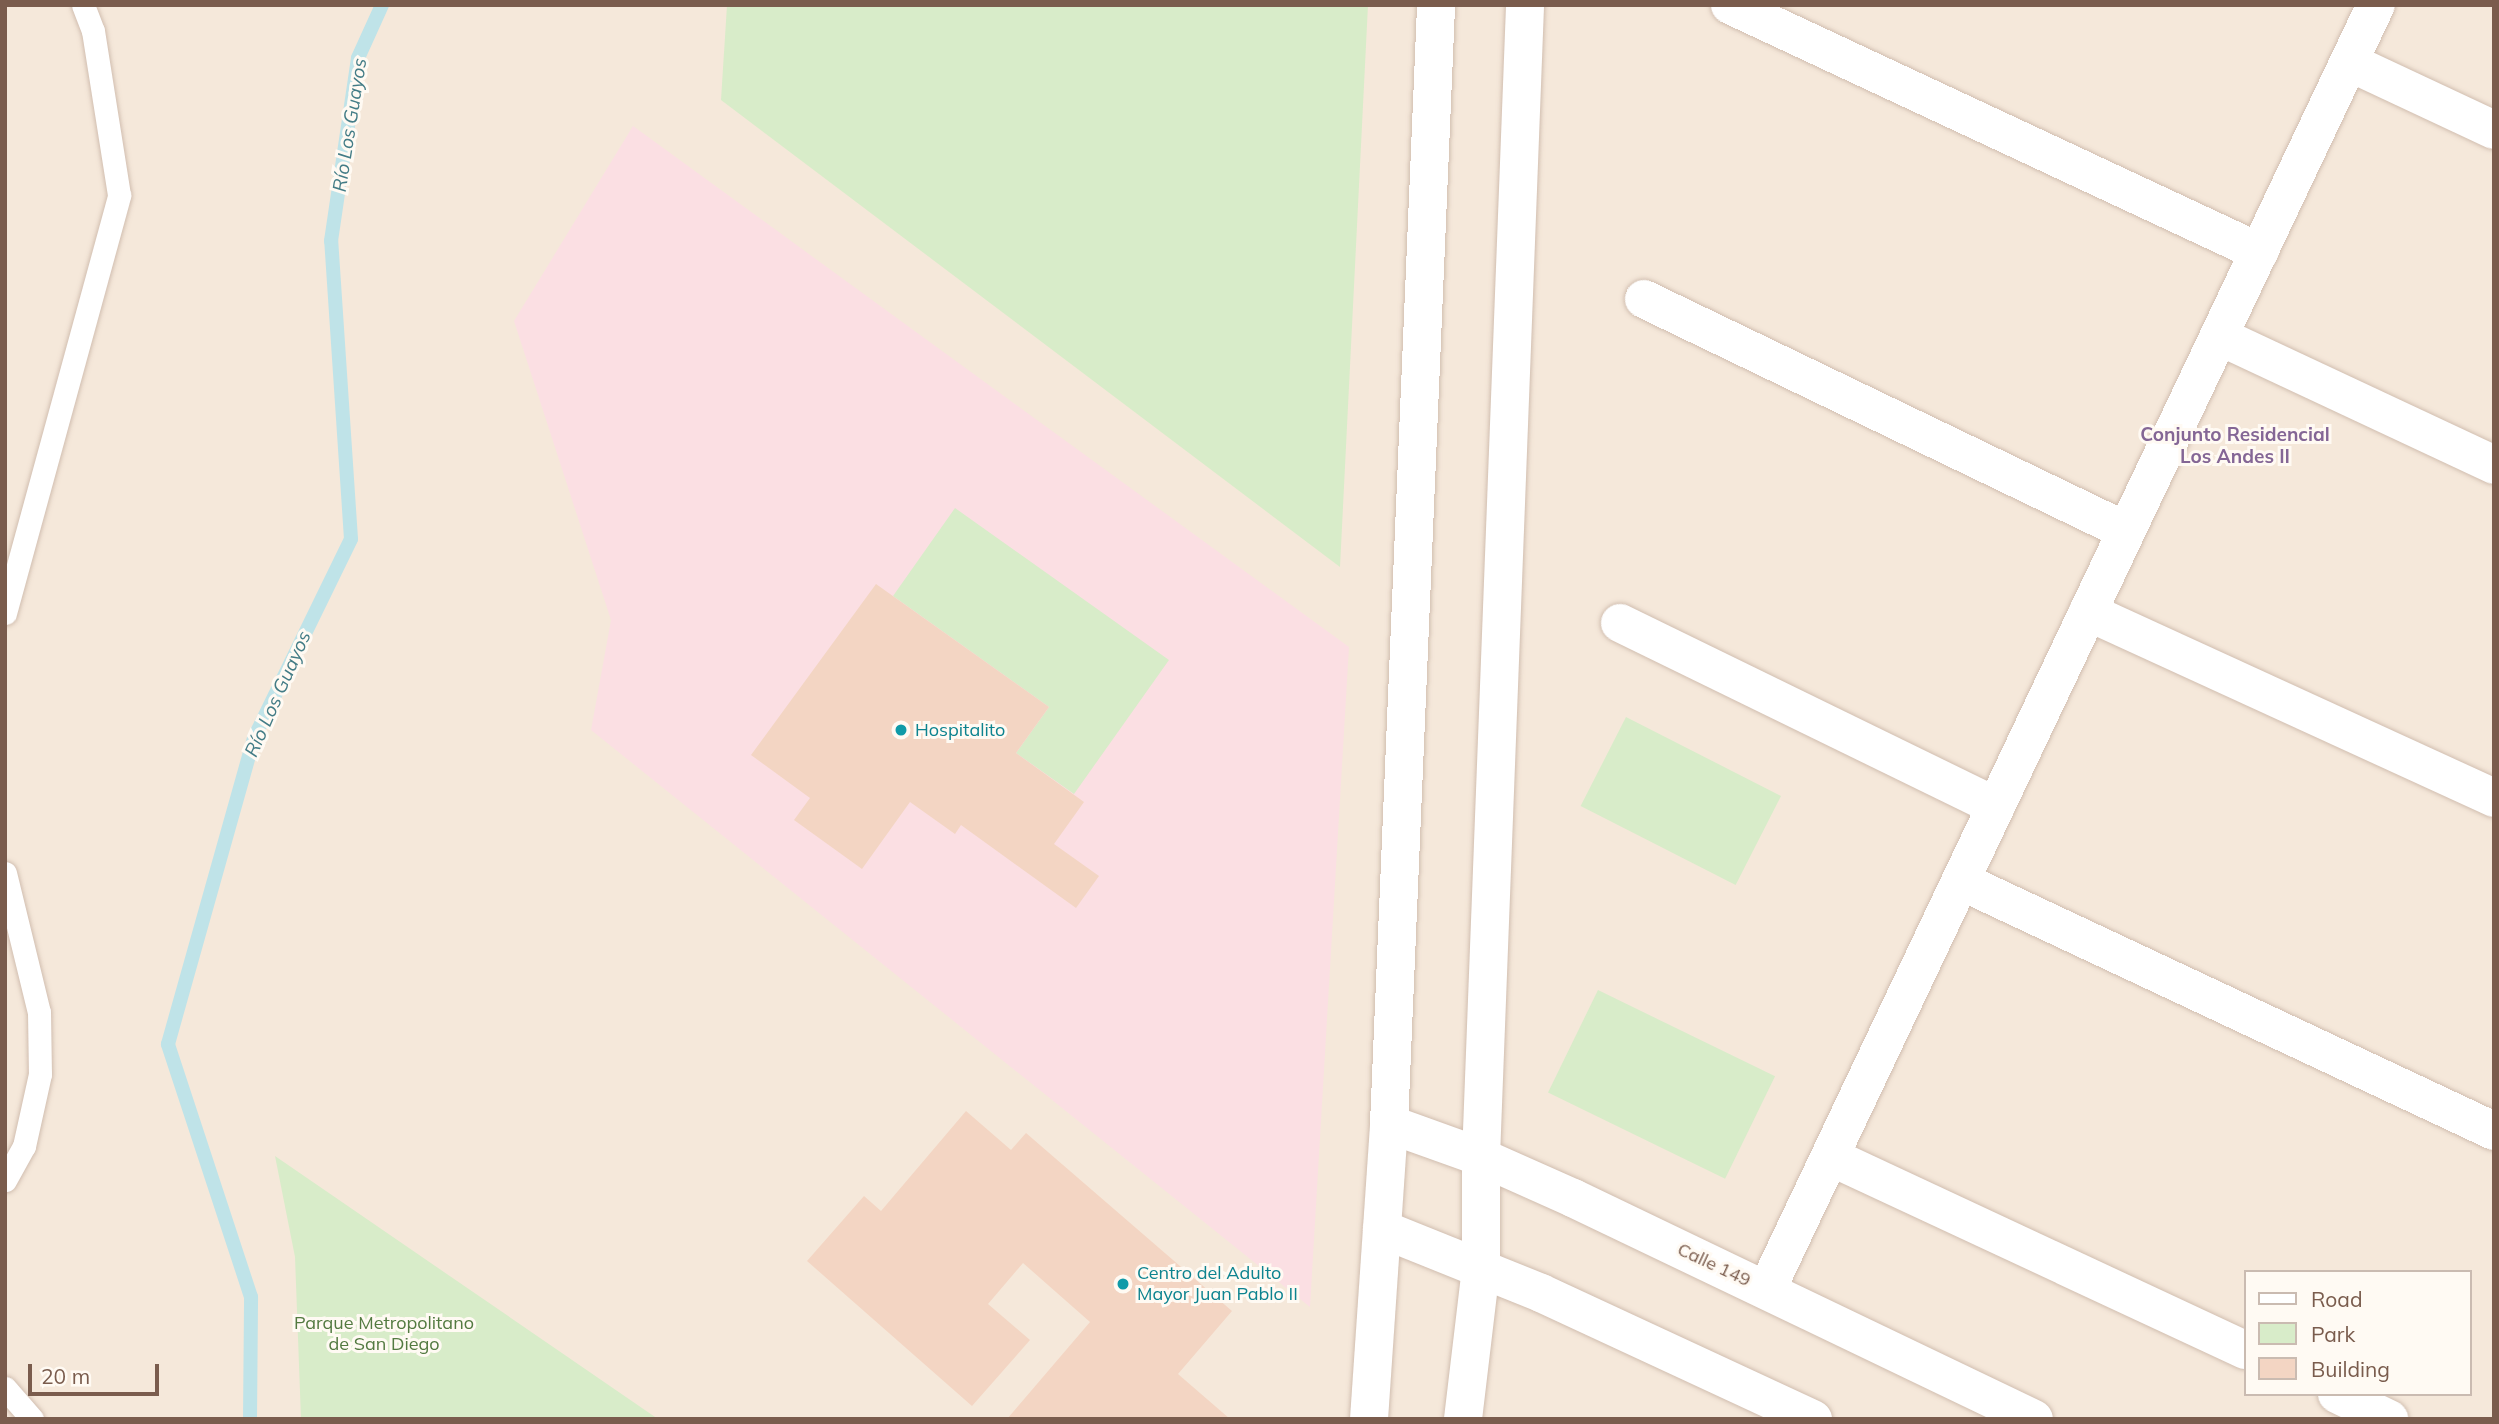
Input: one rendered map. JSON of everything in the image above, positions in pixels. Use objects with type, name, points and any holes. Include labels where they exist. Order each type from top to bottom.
[{"type":"street","points":[[1369,1419],[1388,1124],[1436,5]]},
{"type":"street","points":[[1463,1419],[1481,1268],[1481,1157],[1525,5]]},
{"type":"street","points":[[1730,5],[2259,252]]},
{"type":"street","points":[[1767,1289],[2376,5]]},
{"type":"street","points":[[2349,62],[2494,130]]},
{"type":"street","points":[[1644,299],[2126,531]]},
{"type":"street","points":[[2219,336],[2494,465]]},
{"type":"street","points":[[2088,612],[2494,798]]},
{"type":"street","points":[[1620,623],[1996,806]]},
{"type":"street","points":[[1961,881],[2494,1131]]},
{"type":"street","name":"Calle 149","points":[[1388,1124],[1481,1157],[1767,1289],[2034,1419]]},
{"type":"street","points":[[1831,1157],[2244,1350]]},
{"type":"street","points":[[1382,1228],[1481,1268],[1813,1419]]},
{"type":"street","points":[[2341,1396],[2389,1419]]},
{"type":"lane","points":[[5,613],[119,195],[93,31],[83,5]]},
{"type":"lane","points":[[5,873],[39,1012],[40,1074],[24,1146],[5,1180]]},
{"type":"lane","points":[[5,1388],[32,1419]]},
{"type":"shaded area","points":[[5,5],[2494,5],[2494,1419],[5,1419]]},
{"type":"shaded area","points":[[633,126],[1349,647],[1310,1307],[591,730],[611,620],[514,321]]},
{"type":"green space","points":[[727,5],[1368,5],[1340,567],[721,100]]},
{"type":"green space","points":[[955,508],[1169,660],[1074,794],[1016,753],[1049,707],[893,596]]},
{"type":"green space","points":[[1626,717],[1781,796],[1736,885],[1581,806]]},
{"type":"green space","points":[[1598,990],[1775,1076],[1725,1179],[1548,1092]]},
{"type":"green space","name":"Parque Metropolitano de San Diego","points":[[275,1156],[658,1419],[301,1419],[295,1257]]},
{"type":"building","name":"Hospitalito","points":[[876,584],[1049,707],[1016,753],[1084,802],[1054,844],[1099,876],[1076,908],[961,825],[955,834],[910,802],[862,869],[794,820],[810,798],[751,755]]},
{"type":"building","name":"Centro del Adulto Mayor Juan Pablo II","points":[[966,1111],[1011,1150],[1026,1133],[1232,1311],[1178,1374],[1230,1419],[1007,1419],[1090,1322],[1023,1263],[988,1304],[1030,1340],[972,1406],[807,1261],[864,1196],[881,1211]]},
{"type":"waterway","name":"Río Los Guayos","points":[[250,1419],[251,1297],[168,1044],[254,738],[351,539],[331,241],[358,58],[382,5]]},
{"type":"place","name":"Hospitalito","points":[[901,730]]},
{"type":"place","name":"Centro del Adulto Mayor Juan Pablo II","points":[[1123,1284]]},
{"type":"district","name":"Conjunto Residencial Los Andes II","points":[[2235,446]]}]
